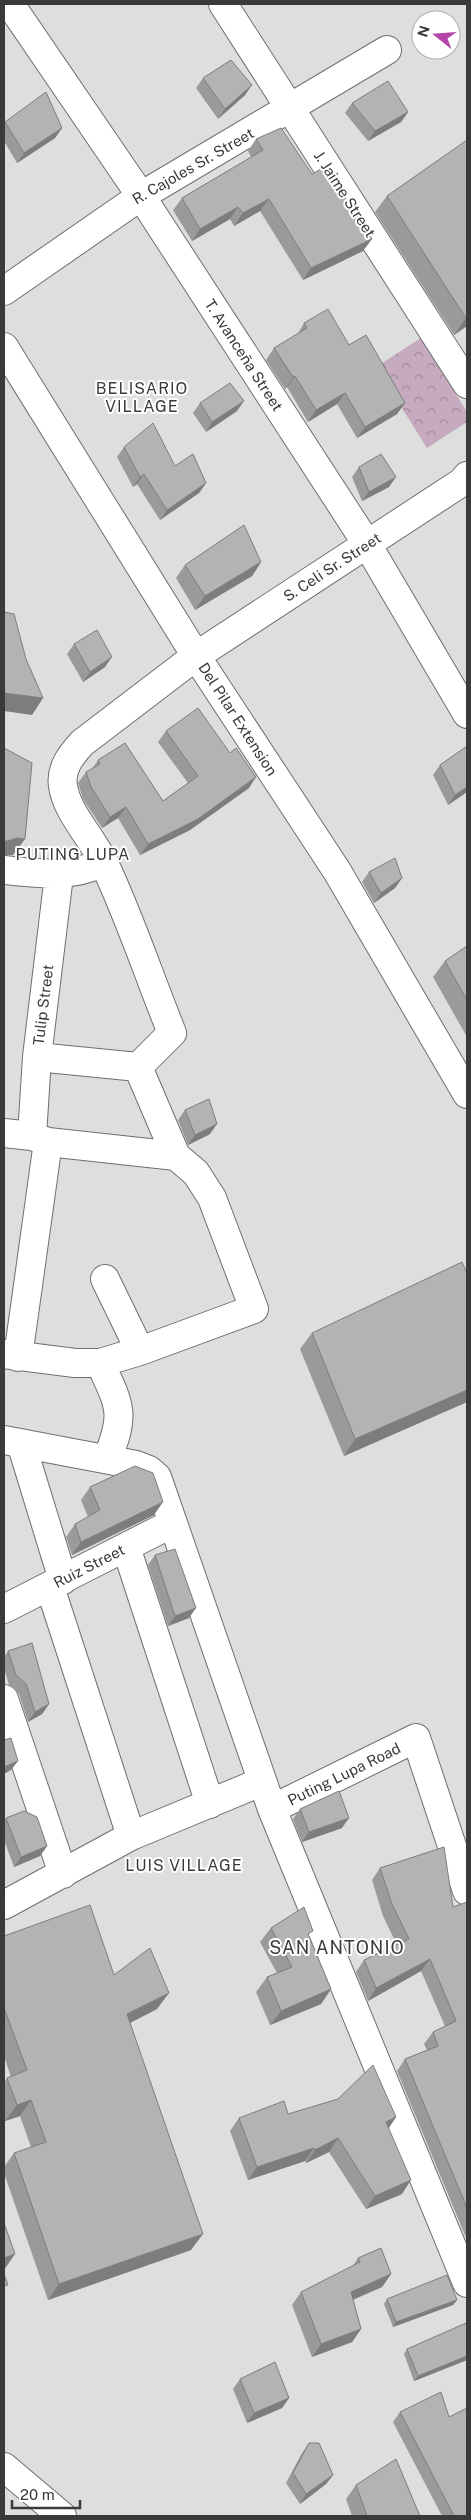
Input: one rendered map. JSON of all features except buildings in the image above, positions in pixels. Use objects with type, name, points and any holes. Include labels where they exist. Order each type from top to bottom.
[{"type":"street","name":"T. Avanceña Street","points":[[10,4],[141,196],[367,544],[467,714]]},
{"type":"street","name":"J. Jaime Street","points":[[223,4],[291,109],[460,355],[467,384]]},
{"type":"street","name":"R. Cajoles Sr. Street","points":[[4,291],[141,196],[291,109],[387,50]]},
{"type":"street","name":"Del Pilar Extension","points":[[4,348],[196,656],[337,871],[467,1094]]},
{"type":"street","name":"S. Celi Sr. Street","points":[[138,1067],[172,1032],[104,862],[68,802],[62,780],[65,766],[71,754],[82,743],[196,656],[462,482],[467,476]]},
{"type":"street","points":[[4,870],[59,875],[87,870],[104,862]]},
{"type":"street","name":"Tulip Street","points":[[11,1356],[40,1139],[37,1057],[59,875]]},
{"type":"street","points":[[11,1356],[75,1364],[100,1363],[140,1351],[254,1309],[212,1198],[196,1173],[176,1156],[138,1067],[37,1057]]},
{"type":"street","points":[[4,1133],[176,1156]]},
{"type":"street","points":[[105,1279],[140,1351]]},
{"type":"street","points":[[100,1363],[114,1394],[119,1418],[118,1432],[107,1458]]},
{"type":"street","points":[[131,1836],[13,1442],[107,1458],[144,1467],[157,1478],[272,1809],[336,1969],[467,2283]]},
{"type":"street","name":"Ruiz Street","points":[[4,1609],[173,1523]]},
{"type":"street","points":[[126,1547],[210,1804]]},
{"type":"street","points":[[4,1698],[63,1874]]},
{"type":"street","name":"Puting Lupa Road","points":[[272,1809],[416,1738],[467,1891]]},
{"type":"street","points":[[4,1905],[131,1836],[262,1782]]},
{"type":"street","points":[[4,2467],[62,2516]]},
{"type":"green space","points":[[421,338],[467,412],[467,422],[427,448],[376,367]]},
{"type":"district","name":"BELISARIO VILLAGE","points":[[142,397]]},
{"type":"district","name":"PUTING LUPA","points":[[73,854]]},
{"type":"district","name":"LUIS VILLAGE","points":[[184,1865]]},
{"type":"district","name":"SAN ANTONIO","points":[[337,1947]]}]
